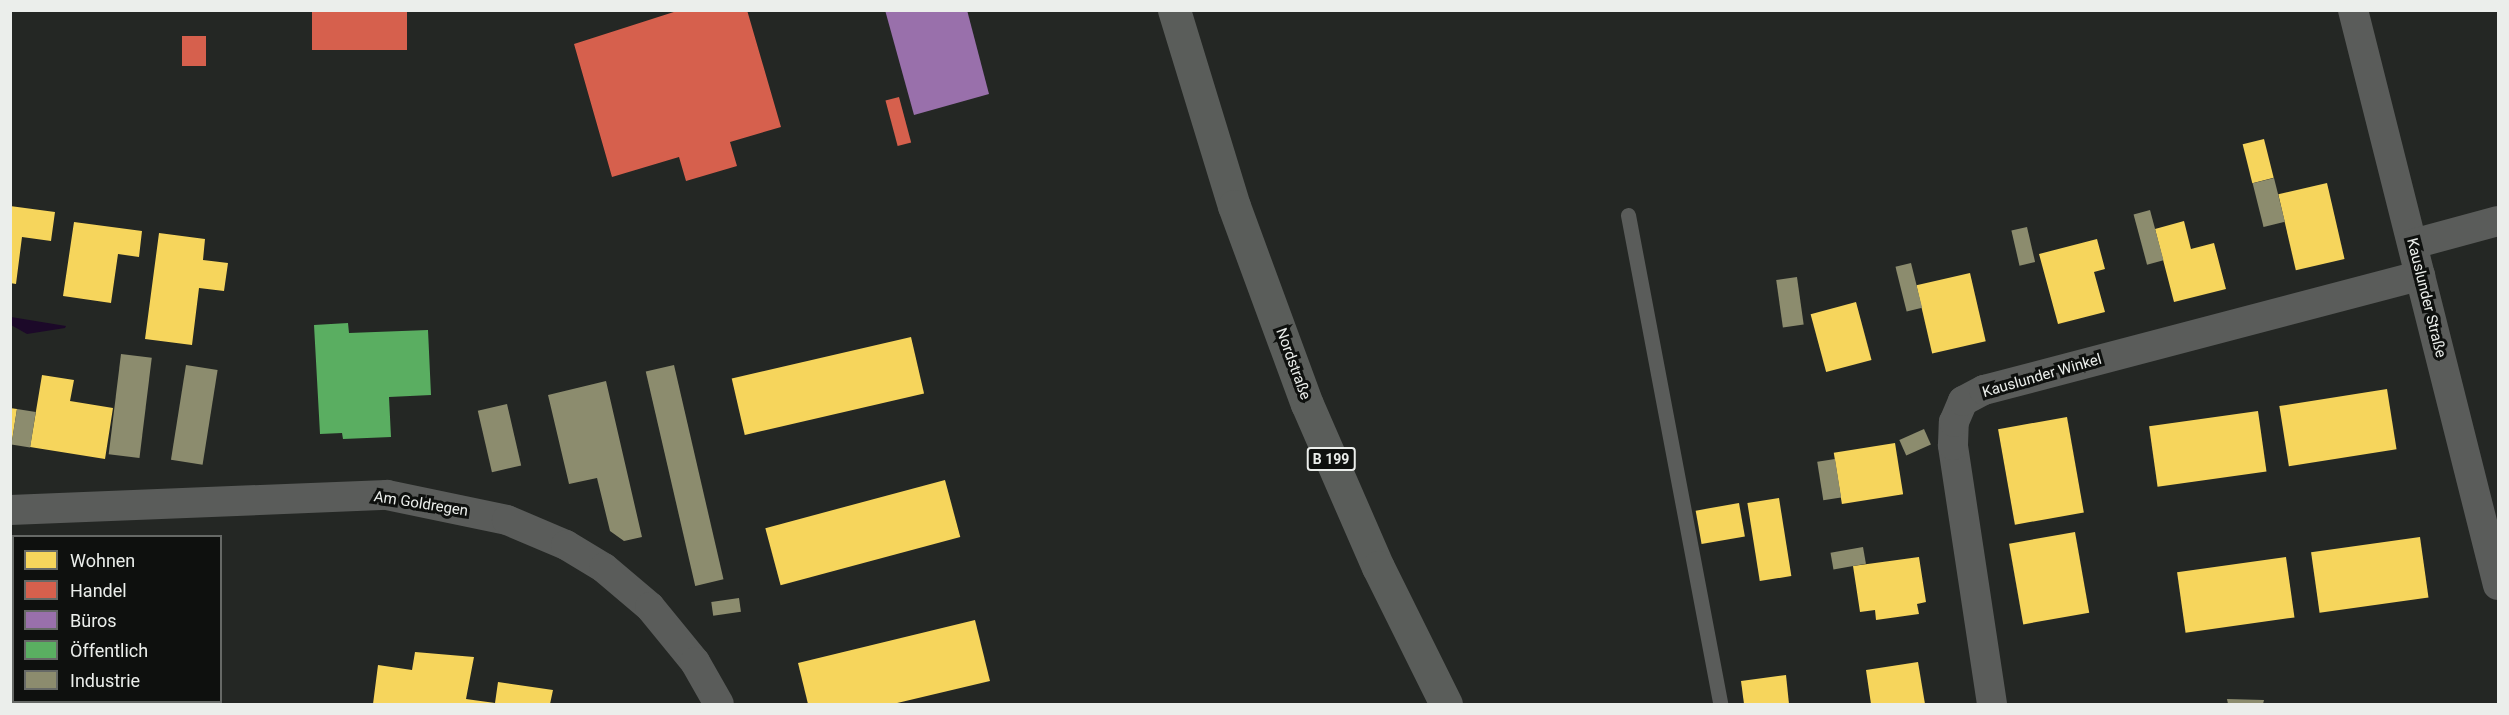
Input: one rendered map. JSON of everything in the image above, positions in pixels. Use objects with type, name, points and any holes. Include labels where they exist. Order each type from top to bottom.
[{"type":"main road","name":"Nordstraße","points":[[1174,10],[1234,206],[1307,404],[1378,567],[1446,705]]},
{"type":"street","name":"Kauslunder Straße","points":[[2353,10],[2499,585]]},
{"type":"street","points":[[2413,244],[2499,221]]},
{"type":"street","name":"Kauslunder Winkel","points":[[1992,705],[1953,445],[1954,422],[1963,402],[1984,390],[2420,276]]},
{"type":"street","name":"Am Goldregen","points":[[10,510],[387,495],[507,520],[566,544],[594,562],[650,607],[695,662],[719,705]]},
{"type":"lane","points":[[1628,214],[1720,705]]},
{"type":"shaded area","points":[[11,317],[66,326],[27,334],[11,325]]},
{"type":"building: Wohnen","points":[[2264,139],[2274,178],[2252,183],[2243,144]]},
{"type":"building: Wohnen","points":[[2327,183],[2345,259],[2296,270],[2278,194]]},
{"type":"building: Wohnen","points":[[10,206],[55,212],[51,241],[22,237],[16,284],[10,283]]},
{"type":"building: Wohnen","points":[[2184,221],[2191,249],[2214,243],[2226,289],[2174,302],[2155,229]]},
{"type":"building: Wohnen","points":[[74,222],[142,231],[139,257],[118,254],[111,303],[63,296]]},
{"type":"building: Wohnen","points":[[159,233],[205,239],[203,260],[228,263],[224,291],[199,288],[192,345],[145,339]]},
{"type":"building: Wohnen","points":[[2097,239],[2105,269],[2094,272],[2105,312],[2058,324],[2039,254]]},
{"type":"building: Wohnen","points":[[1970,273],[1986,341],[1932,354],[1916,285]]},
{"type":"building: Wohnen","points":[[1856,302],[1872,360],[1826,372],[1811,314]]},
{"type":"building: Wohnen","points":[[911,337],[924,394],[745,435],[732,378]]},
{"type":"building: Wohnen","points":[[42,375],[74,380],[70,401],[113,408],[105,459],[30,447]]},
{"type":"building: Wohnen","points":[[2387,389],[2397,449],[2289,466],[2279,406]]},
{"type":"building: Wohnen","points":[[10,408],[17,409],[12,441],[10,441]]},
{"type":"building: Wohnen","points":[[2258,411],[2266,471],[2158,487],[2149,426]]},
{"type":"building: Wohnen","points":[[2067,417],[2084,513],[2015,525],[1998,429]]},
{"type":"building: Wohnen","points":[[1895,443],[1903,494],[1842,504],[1834,453]]},
{"type":"building: Wohnen","points":[[945,480],[960,537],[781,585],[765,528]]},
{"type":"building: Wohnen","points":[[1779,498],[1791,576],[1760,581],[1747,503]]},
{"type":"building: Wohnen","points":[[1739,503],[1745,536],[1702,544],[1696,511]]},
{"type":"building: Wohnen","points":[[2075,532],[2089,613],[2023,624],[2009,544]]},
{"type":"building: Wohnen","points":[[2420,537],[2428,597],[2320,613],[2311,552]]},
{"type":"building: Wohnen","points":[[1919,557],[1926,602],[1917,604],[1919,614],[1876,620],[1875,610],[1860,612],[1853,566]]},
{"type":"building: Wohnen","points":[[2286,557],[2294,617],[2186,633],[2177,572]]},
{"type":"building: Wohnen","points":[[975,620],[990,681],[893,704],[808,704],[798,663]]},
{"type":"building: Wohnen","points":[[415,652],[474,657],[466,699],[495,703],[498,682],[553,690],[550,704],[373,704],[378,665],[412,670]]},
{"type":"building: Wohnen","points":[[1918,662],[1925,704],[1871,704],[1866,670]]},
{"type":"building: Wohnen","points":[[1786,675],[1789,704],[1744,704],[1741,681]]},
{"type":"building: Wohnen","points":[[23,703],[70,703],[23,704]]},
{"type":"building: Handel","points":[[312,10],[407,10],[407,50],[312,50]]},
{"type":"building: Handel","points":[[680,10],[747,10],[781,127],[730,142],[737,166],[686,181],[679,157],[612,177],[574,44]]},
{"type":"building: Handel","points":[[182,36],[206,36],[206,66],[182,66]]},
{"type":"building: Handel","points":[[899,97],[911,142],[898,146],[885,101]]},
{"type":"building: Büros","points":[[885,10],[967,10],[989,94],[914,115]]},
{"type":"building: Öffentlich","points":[[348,323],[349,333],[428,330],[431,395],[389,397],[391,437],[343,439],[342,433],[320,434],[314,325]]},
{"type":"building: Industrie","points":[[2274,178],[2285,222],[2264,227],[2253,183]]},
{"type":"building: Industrie","points":[[2150,210],[2163,260],[2147,265],[2134,214]]},
{"type":"building: Industrie","points":[[2027,227],[2035,262],[2020,266],[2011,231]]},
{"type":"building: Industrie","points":[[1911,263],[1922,308],[1907,312],[1895,267]]},
{"type":"building: Industrie","points":[[1797,277],[1804,325],[1783,327],[1776,280]]},
{"type":"building: Industrie","points":[[121,354],[152,358],[139,458],[109,454]]},
{"type":"building: Industrie","points":[[186,365],[218,370],[203,465],[171,460]]},
{"type":"building: Industrie","points":[[674,365],[723,579],[695,586],[646,372]]},
{"type":"building: Industrie","points":[[606,381],[642,537],[624,541],[610,531],[597,478],[569,484],[548,395]]},
{"type":"building: Industrie","points":[[507,404],[521,465],[492,472],[478,411]]},
{"type":"building: Industrie","points":[[17,409],[36,412],[30,448],[11,445]]},
{"type":"building: Industrie","points":[[1924,429],[1931,445],[1906,456],[1899,440]]},
{"type":"building: Industrie","points":[[1835,459],[1841,498],[1823,500],[1817,462]]},
{"type":"building: Industrie","points":[[1863,547],[1866,564],[1833,569],[1831,553]]},
{"type":"building: Industrie","points":[[739,598],[741,612],[713,616],[711,602]]},
{"type":"building: Industrie","points":[[2227,699],[2264,700],[2263,704],[2228,704]]}]
